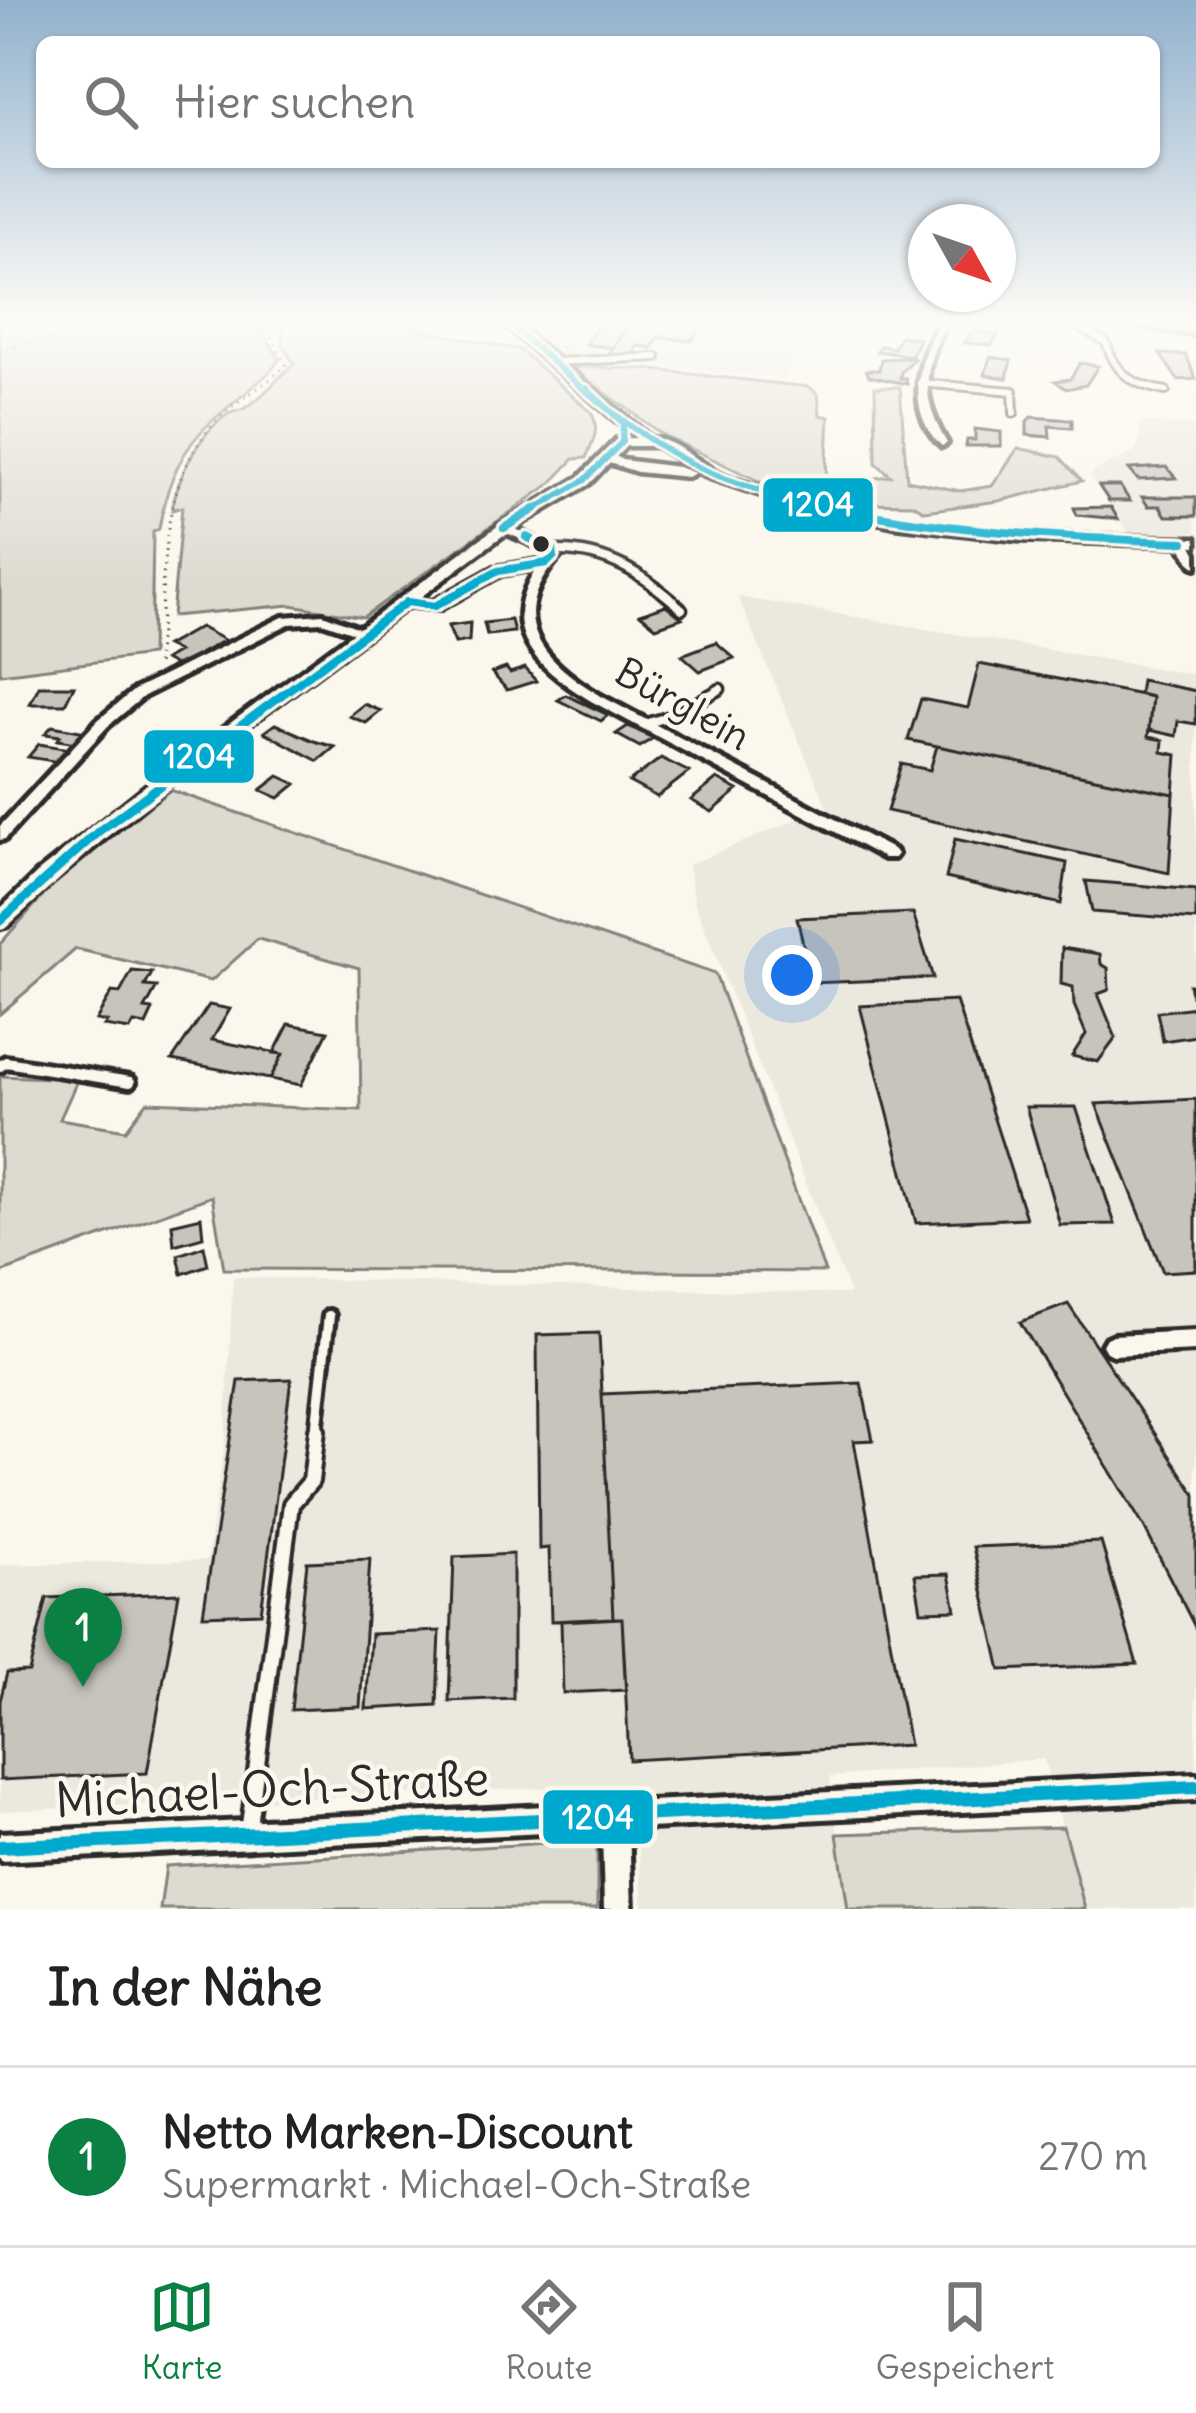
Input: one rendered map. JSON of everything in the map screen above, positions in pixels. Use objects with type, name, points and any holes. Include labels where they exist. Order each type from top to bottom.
[{"type":"street","points":[[610,410],[622,423],[669,448],[666,461]]},
{"type":"street","points":[[925,410],[942,442]]},
{"type":"street","points":[[622,423],[622,442]]},
{"type":"street","points":[[0,922],[99,831],[363,632],[504,528],[585,480],[609,458],[609,450],[622,442],[649,440]]},
{"type":"street","points":[[609,458],[628,468]]},
{"type":"street","points":[[585,480],[666,461],[825,508],[923,526],[1054,538],[1190,542],[1196,563]]},
{"type":"street","points":[[504,528],[550,557]]},
{"type":"street","points":[[407,602],[435,606],[498,571],[550,557]]},
{"type":"street","name":"Bürglein","points":[[550,557],[529,588],[526,630],[534,647],[563,675],[889,854]]},
{"type":"street","points":[[0,835],[103,723],[154,685],[287,620],[323,618],[363,632]]},
{"type":"street","points":[[1113,1345],[1196,1341]]},
{"type":"street","name":"Michael-Och-Straße","points":[[0,1846],[1196,1787]]},
{"type":"street","points":[[615,1818],[618,1909]]},
{"type":"lane","points":[[550,557],[570,549],[622,562],[682,609]]},
{"type":"lane","points":[[648,723],[674,715],[720,689]]},
{"type":"lane","points":[[0,1066],[6,1062],[130,1082]]},
{"type":"lane","points":[[247,1836],[291,1504],[311,1481],[329,1316]]},
{"type":"path","points":[[154,685],[165,620],[164,562],[171,493],[181,467],[228,410]]},
{"type":"shaded area","points":[[0,410],[225,410],[183,456],[159,529],[153,532],[151,655],[0,674]]},
{"type":"shaded area","points":[[240,410],[589,410],[595,430],[586,458],[574,459],[550,484],[363,617],[291,605],[172,616],[182,507],[172,510],[179,483],[199,444],[228,414]]},
{"type":"shaded area","points":[[629,410],[820,410],[820,415],[829,417],[826,477],[843,482],[891,476],[876,463],[875,410],[902,410],[907,480],[960,491],[992,486],[1018,448],[1060,457],[1082,481],[999,501],[925,511],[913,504],[861,503],[773,481],[767,485],[661,434]]},
{"type":"shaded area","points":[[1139,422],[1196,426],[1196,532],[1129,533],[1090,477],[1093,471],[1135,452],[1141,438]]},
{"type":"shaded area","points":[[738,597],[1196,675],[1196,1909],[1085,1909],[1044,1759],[830,1777],[848,1909],[643,1909],[634,1784],[0,1811],[0,1565],[207,1560],[225,1441],[233,1277],[850,1294],[695,904],[688,865],[827,807]]},
{"type":"shaded area","points":[[170,790],[715,974],[825,1272],[224,1269],[212,1196],[0,1273],[0,1076],[78,1079],[60,1119],[126,1130],[147,1102],[361,1110],[359,968],[258,939],[211,981],[76,949],[0,1014],[0,944],[58,879]]},
{"type":"shaded area","points":[[1063,1827],[1085,1909],[848,1909],[837,1834]]},
{"type":"shaded area","points":[[597,1840],[597,1909],[160,1909],[166,1866]]},
{"type":"building","points":[[1031,417],[1072,420],[1072,428],[1049,426],[1050,437],[1027,435]]},
{"type":"building","points":[[975,429],[1001,432],[1001,446],[966,446],[967,440],[975,440]]},
{"type":"building","points":[[1166,467],[1176,478],[1138,480],[1129,469]]},
{"type":"building","points":[[1099,486],[1120,486],[1130,501],[1109,501]]},
{"type":"building","points":[[1142,497],[1196,497],[1196,516],[1166,516],[1160,506],[1148,506]]},
{"type":"building","points":[[1111,507],[1118,519],[1077,515],[1074,508]]},
{"type":"building","points":[[666,605],[682,618],[656,627],[640,614]]},
{"type":"building","points":[[511,620],[514,632],[487,635],[484,623]]},
{"type":"building","points":[[470,623],[469,641],[455,643],[448,626]]},
{"type":"building","points":[[200,627],[224,640],[177,667],[164,660],[178,652],[166,646]]},
{"type":"building","points":[[716,642],[734,658],[700,671],[682,655]]},
{"type":"building","points":[[979,664],[1152,697],[1148,737],[1163,740],[1162,752],[1177,755],[1174,794],[908,740],[921,699],[968,708]]},
{"type":"building","points":[[506,668],[510,673],[525,668],[536,681],[507,690],[492,673]]},
{"type":"building","points":[[1141,680],[1196,691],[1196,724],[1178,721],[1176,736],[1149,730],[1152,697],[1139,694]]},
{"type":"building","points":[[39,686],[74,686],[65,704],[30,704]]},
{"type":"building","points":[[566,695],[608,715],[601,721],[558,700]]},
{"type":"building","points":[[364,704],[381,711],[366,723],[349,716]]},
{"type":"building","points":[[275,724],[335,747],[318,761],[264,732]]},
{"type":"building","points":[[52,726],[86,732],[76,743],[57,740],[60,736],[45,734]]},
{"type":"building","points":[[628,726],[653,738],[640,747],[616,734]]},
{"type":"building","points":[[39,744],[70,749],[59,762],[28,757]]},
{"type":"building","points":[[937,746],[1174,794],[1169,873],[887,811],[901,764],[930,770]]},
{"type":"building","points":[[661,758],[689,772],[657,797],[629,782]]},
{"type":"building","points":[[279,776],[296,784],[279,798],[261,790]]},
{"type":"building","points":[[717,779],[738,790],[712,812],[691,800]]},
{"type":"building","points":[[955,839],[1067,863],[1061,904],[946,878]]},
{"type":"building","points":[[1086,881],[1196,890],[1196,920],[1092,912]]},
{"type":"building","points":[[913,913],[933,978],[812,983],[797,918]]},
{"type":"building","points":[[1062,948],[1100,954],[1101,964],[1108,968],[1109,990],[1098,994],[1116,1038],[1098,1062],[1072,1056],[1086,1034],[1074,1005],[1073,987],[1061,984]]},
{"type":"building","points":[[132,971],[152,973],[145,986],[157,987],[145,1009],[153,1010],[146,1025],[134,1023],[130,1030],[104,1026],[107,1022],[96,1020],[112,992],[120,993]]},
{"type":"building","points":[[1189,985],[1196,986],[1196,1036],[1163,1041],[1157,1012],[1195,1007]]},
{"type":"building","points":[[956,1001],[1026,1218],[916,1223],[860,1006]]},
{"type":"building","points":[[209,1005],[230,1009],[212,1040],[283,1054],[270,1079],[172,1060]]},
{"type":"building","points":[[289,1024],[328,1031],[301,1085],[270,1079],[283,1054],[274,1053]]},
{"type":"building","points":[[1196,1099],[1196,1270],[1163,1272],[1096,1104]]},
{"type":"building","points":[[1026,1107],[1076,1107],[1115,1224],[1060,1225]]},
{"type":"building","points":[[201,1217],[203,1237],[174,1245],[172,1224]]},
{"type":"building","points":[[204,1246],[208,1265],[182,1274],[178,1255]]},
{"type":"building","points":[[1068,1304],[1196,1495],[1196,1629],[1144,1527],[1020,1322]]},
{"type":"building","points":[[599,1333],[613,1618],[551,1621],[549,1548],[539,1549],[537,1335]]},
{"type":"building","points":[[291,1379],[261,1613],[203,1615],[239,1381]]},
{"type":"building","points":[[861,1383],[873,1440],[854,1441],[909,1745],[629,1760],[622,1618],[613,1618],[602,1394]]},
{"type":"building","points":[[1101,1542],[1137,1664],[1001,1670],[973,1547]]},
{"type":"building","points":[[513,1554],[513,1698],[449,1701],[454,1557]]},
{"type":"building","points":[[370,1559],[360,1707],[291,1710],[307,1562]]},
{"type":"building","points":[[949,1574],[956,1610],[921,1611],[915,1575]]},
{"type":"building","points":[[179,1593],[147,1773],[0,1780],[0,1701],[7,1673],[29,1672],[47,1598]]},
{"type":"building","points":[[622,1618],[626,1690],[563,1693],[561,1621]]},
{"type":"building","points":[[440,1631],[437,1705],[366,1709],[371,1634]]},
{"type":"transit line","name":"1204","points":[[504,528],[585,480],[622,442],[623,423],[609,410]]},
{"type":"transit line","name":"1204","points":[[610,410],[686,461],[723,478],[814,504],[919,525],[1024,536],[1184,542]]},
{"type":"transit line","name":"1204","points":[[407,602],[435,606],[498,571],[547,563],[554,556],[553,549],[526,537]]},
{"type":"transit line","name":"1204","points":[[0,921],[99,831],[407,602]]},
{"type":"transit line","name":"1204","points":[[0,1847],[1196,1787]]},
{"type":"place","name":"Netto Marken-Discount","points":[[83,1687]]}]
